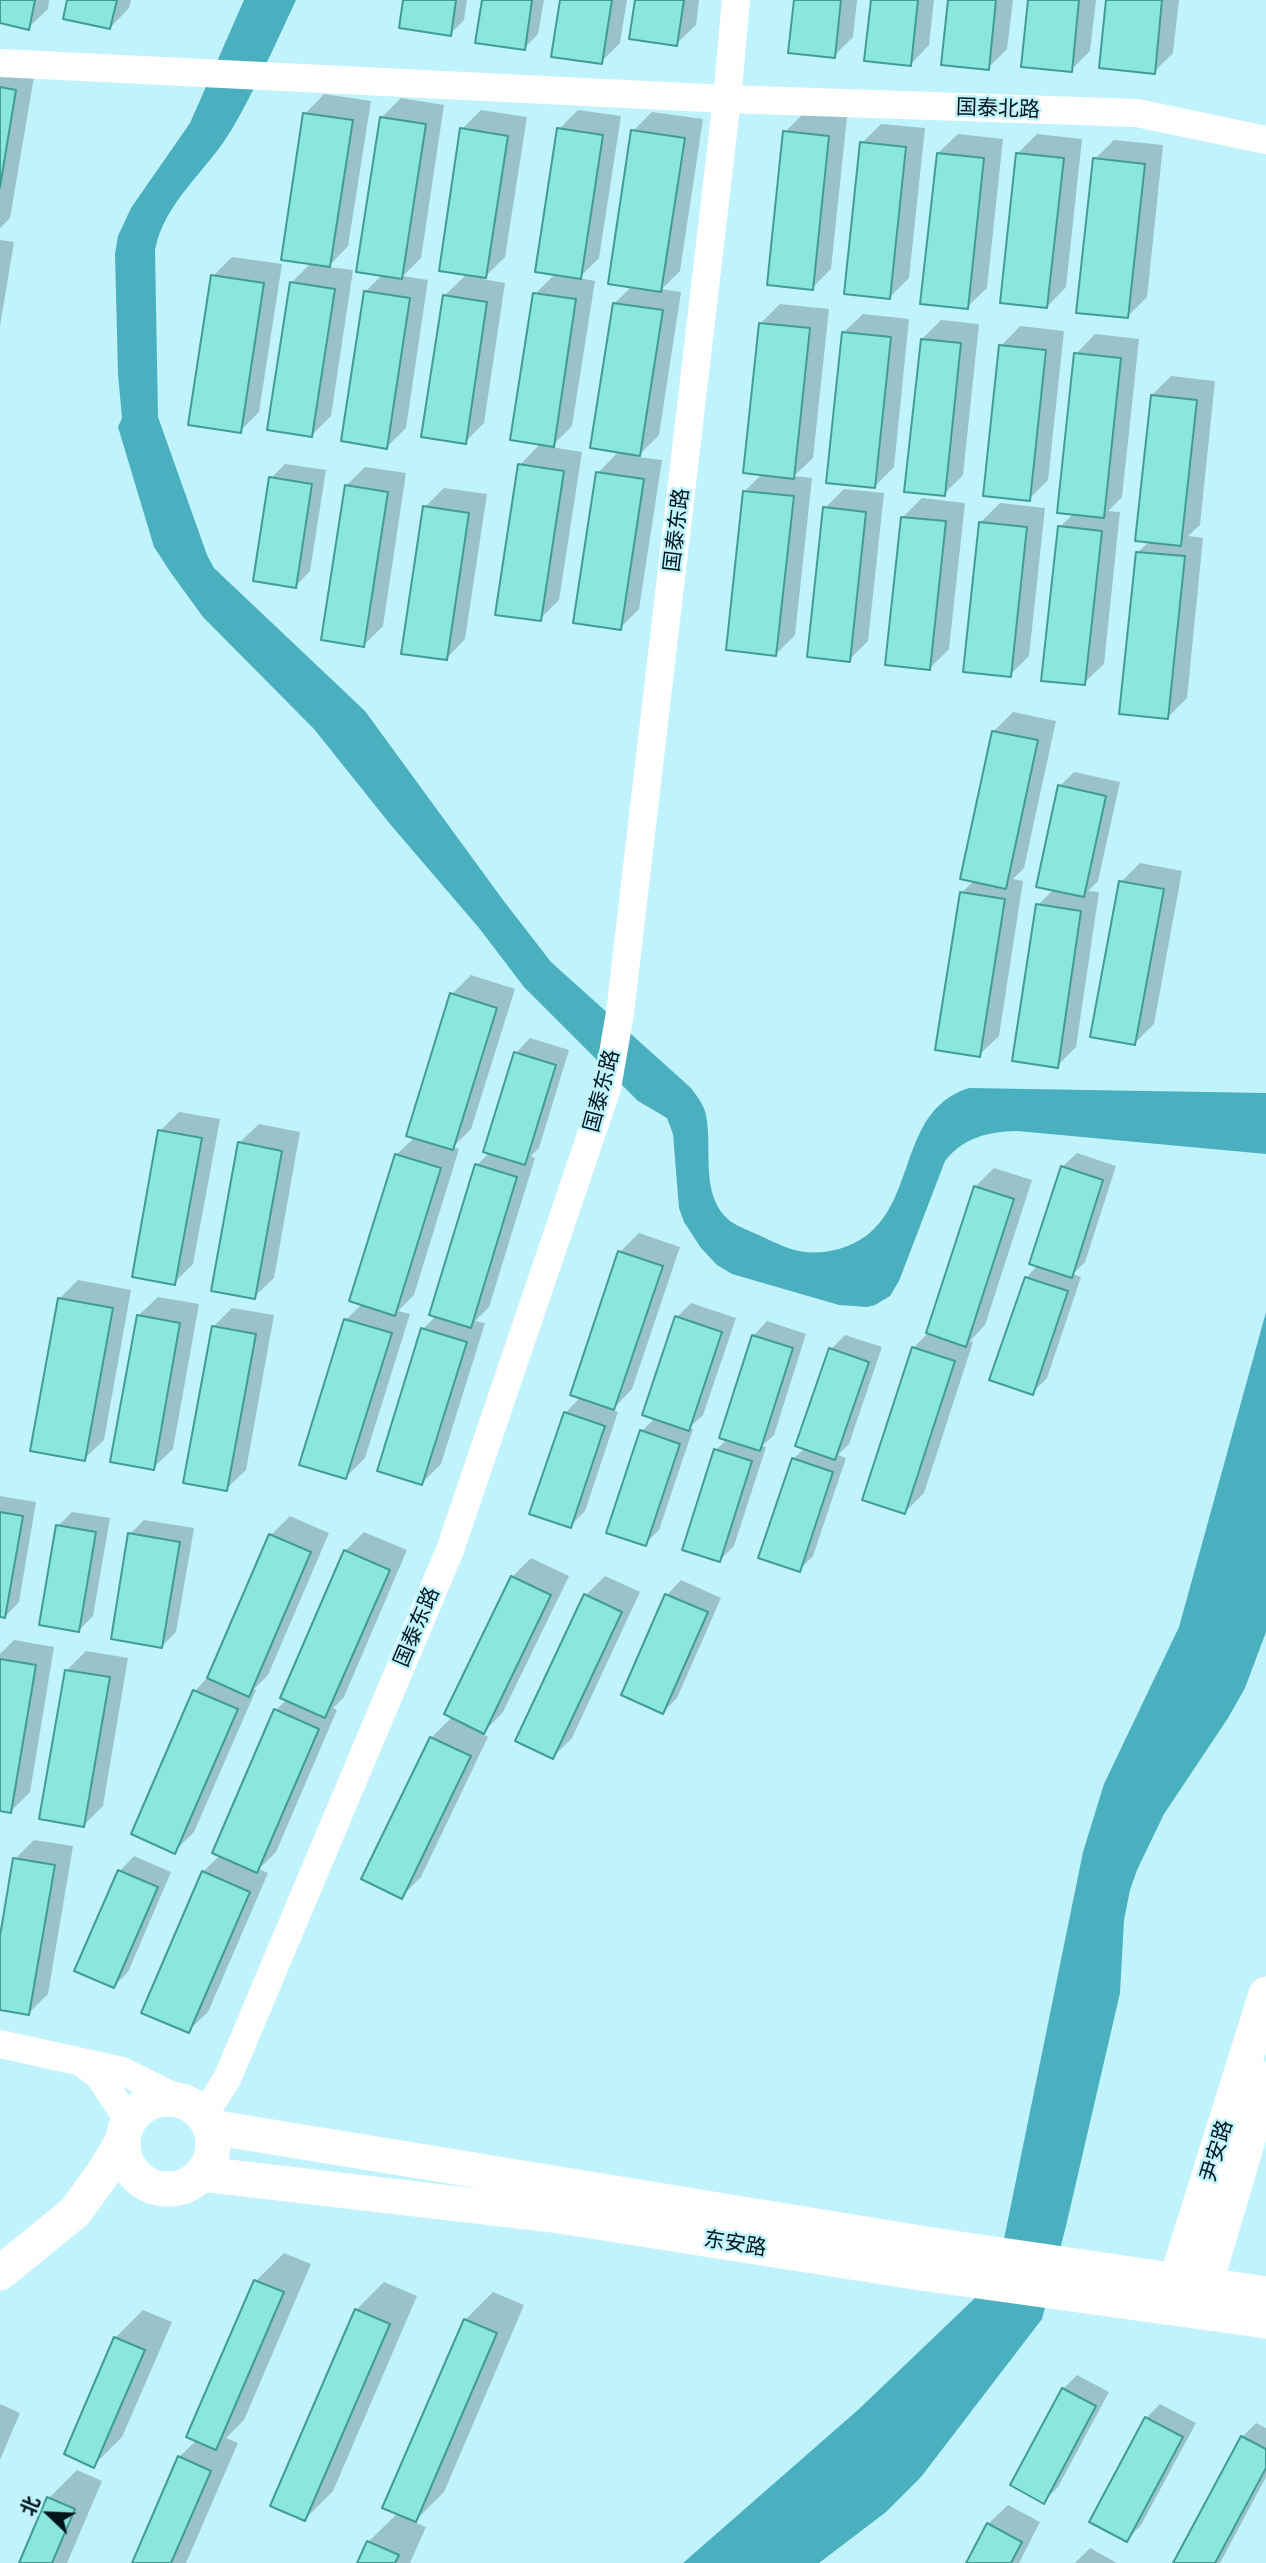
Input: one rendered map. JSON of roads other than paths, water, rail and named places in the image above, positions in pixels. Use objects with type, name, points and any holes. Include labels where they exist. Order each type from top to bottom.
[{"type":"main road","name":"尹安路","points":[[1188,2296],[1266,1994]]},
{"type":"main road","name":"尹安路","points":[[1188,2296],[1266,2079]]},
{"type":"main road","points":[[0,2273],[75,2211],[104,2172],[134,2113],[146,2103],[161,2098],[197,2113],[214,2144],[211,2160],[192,2183],[179,2188],[151,2186],[75,2211]]},
{"type":"main road","name":"东安路","points":[[197,2113],[923,2258]]},
{"type":"main road","points":[[126,2132],[124,2156],[130,2169],[139,2179],[151,2186]]},
{"type":"main road","name":"东安路","points":[[202,2174],[923,2258],[1188,2296],[1266,2294]]},
{"type":"main road","name":"东安路","points":[[1188,2296],[1266,2321]]},
{"type":"street","name":"国泰东路","points":[[197,2113],[227,2078],[450,1550],[607,1088],[620,1013],[727,99],[736,0]]},
{"type":"street","name":"国泰北路","points":[[0,63],[727,99],[1137,113],[1266,141]]},
{"type":"street","points":[[0,2044],[122,2071],[197,2113]]},
{"type":"street","points":[[78,2061],[99,2076],[126,2132]]},
{"type":"water","points":[[244,0],[296,0],[232,129],[177,201],[167,217],[155,250],[158,417],[207,555],[214,568],[365,711],[551,962],[691,1088],[706,1115],[711,1185],[720,1211],[738,1226],[800,1251],[839,1249],[866,1236],[884,1217],[927,1120],[944,1101],[969,1088],[1266,1093],[1266,1154],[1017,1131],[977,1137],[960,1146],[945,1161],[899,1281],[890,1296],[867,1307],[839,1305],[732,1274],[717,1265],[701,1248],[684,1222],[679,1208],[673,1134],[667,1118],[638,1101],[524,987],[479,928],[390,824],[314,729],[203,617],[154,547],[118,427],[122,418],[118,374],[115,254],[118,236],[131,208],[190,123]]},
{"type":"water","points":[[1266,1312],[1266,1632],[1245,1688],[1164,1814],[1130,1890],[1124,1920],[1120,1993],[1042,2319],[921,2477],[886,2512],[819,2563],[683,2563],[859,2409],[985,2286],[1003,2244],[1083,1852],[1104,1784],[1179,1627]]}]
